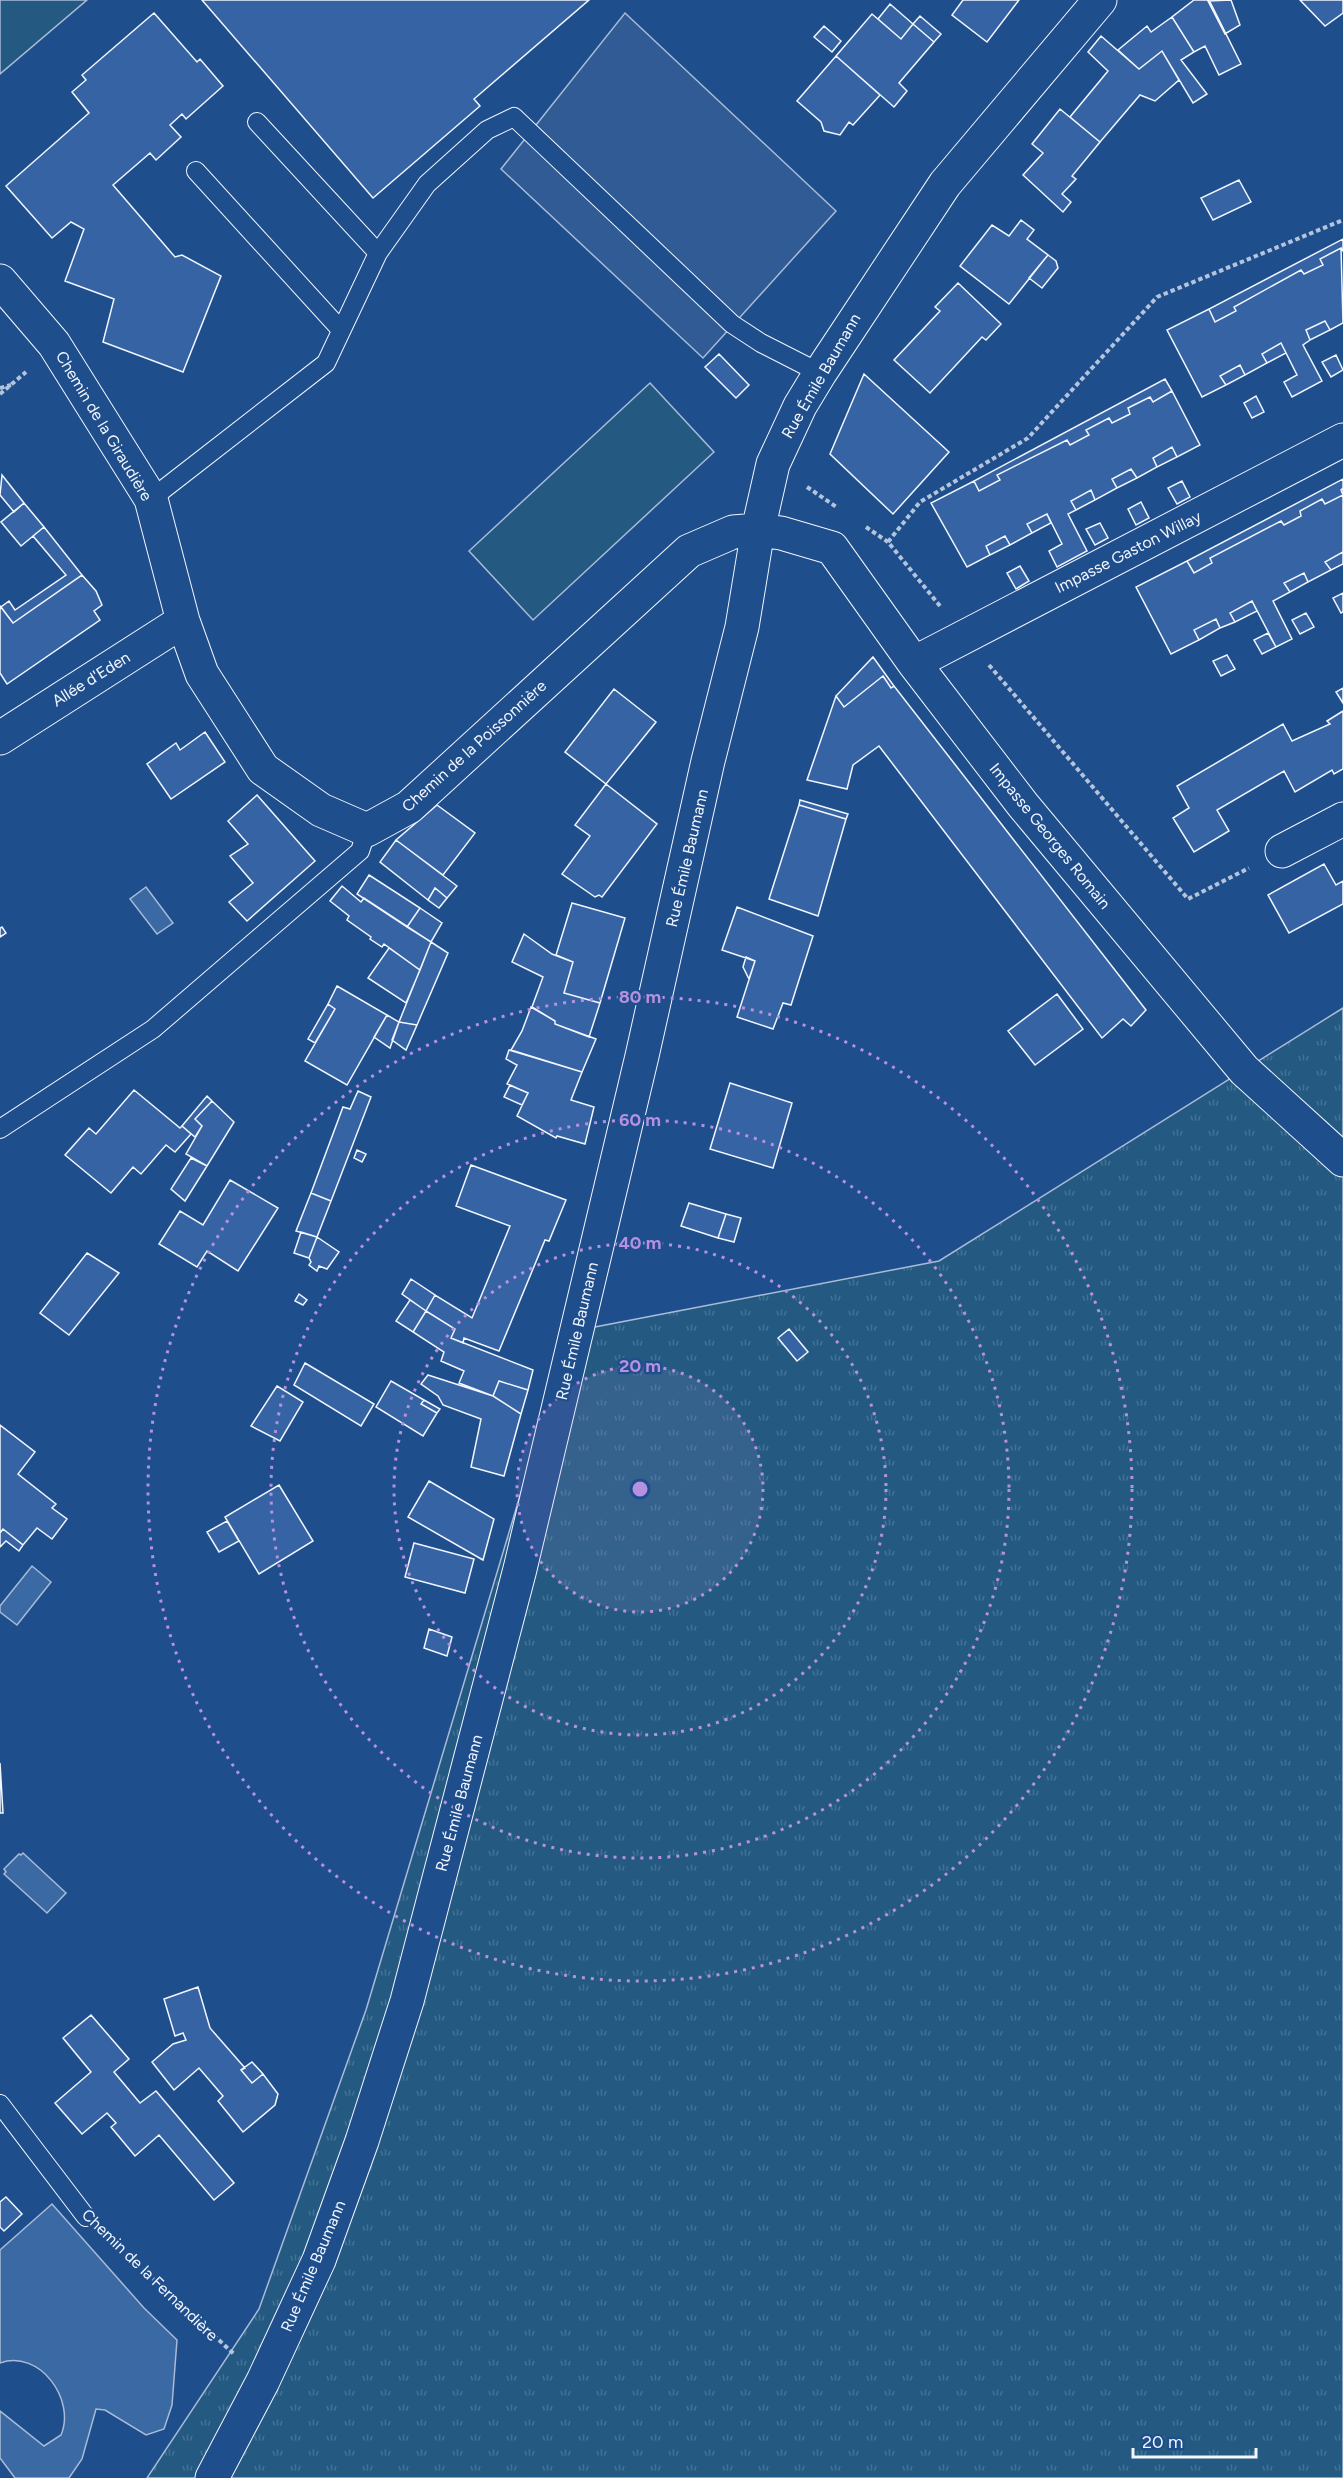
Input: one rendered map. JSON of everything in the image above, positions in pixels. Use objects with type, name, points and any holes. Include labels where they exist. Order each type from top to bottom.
[{"type":"street","name":"Rue Émile Baumann","points":[[212,2478],[263,2381],[319,2260],[362,2142],[406,2001],[520,1569],[642,1056],[708,760],[742,627],[758,530],[773,464],[800,406],[820,373],[945,183],[1100,0]]},
{"type":"street","name":"Chemin de la Giraudière","points":[[0,280],[54,344],[152,499],[183,621],[202,674],[262,769],[321,810],[367,830]]},
{"type":"street","name":"Impasse Gaston Willay","points":[[914,663],[1343,440]]},
{"type":"street","name":"Impasse Georges Romain","points":[[758,530],[781,533],[832,548],[914,663],[1023,805],[1244,1070],[1343,1160]]},
{"type":"street","name":"Chemin de la Poissonnière","points":[[367,830],[409,807],[689,551],[733,532],[758,530]]},
{"type":"street","name":"Allée d'Eden","points":[[0,738],[183,621]]},
{"type":"street","points":[[1282,851],[1343,819]]},
{"type":"lane","points":[[152,499],[326,363],[378,253],[427,184],[487,130],[514,117],[732,324],[760,343],[820,373]]},
{"type":"lane","points":[[257,122],[378,253]]},
{"type":"lane","points":[[196,171],[341,330]]},
{"type":"lane","points":[[0,1129],[153,1029],[360,851],[367,830]]},
{"type":"lane","name":"Chemin de la Fernandière","points":[[0,2104],[86,2217]]},
{"type":"path","points":[[888,542],[920,502],[1028,438],[1157,297],[1343,220]]},
{"type":"path","points":[[0,387],[13,385]]},
{"type":"path","points":[[773,464],[840,509]]},
{"type":"path","points":[[859,522],[888,542],[965,637],[1188,899],[1282,851]]},
{"type":"path","name":"Chemin de la Fernandière","points":[[86,2217],[263,2381]]},
{"type":"green space","points":[[0,0],[87,0],[0,74]]},
{"type":"green space","points":[[650,383],[714,452],[533,620],[469,551]]},
{"type":"green space","points":[[1343,1008],[1343,2478],[147,2478],[259,2309],[366,2010],[569,1332],[939,1261]]},
{"type":"shaded area","points":[[625,13],[836,211],[703,358],[501,169]]},
{"type":"shaded area","points":[[146,887],[173,923],[157,934],[130,899]]},
{"type":"shaded area","points":[[32,1566],[51,1582],[17,1625],[0,1612],[0,1606]]},
{"type":"shaded area","points":[[23,1853],[66,1893],[47,1913],[4,1874],[6,1872],[4,1869],[19,1854]]},
{"type":"shaded area","points":[[52,2204],[144,2308],[177,2340],[172,2405],[164,2429],[146,2435],[105,2410],[96,2409],[82,2459],[69,2478],[15,2478],[0,2458],[0,2411],[44,2446],[61,2435],[64,2421],[59,2393],[41,2370],[29,2363],[15,2361],[0,2363],[0,2250]]},
{"type":"building","points":[[202,0],[589,0],[474,99],[480,106],[373,198]]},
{"type":"building","points":[[963,0],[1019,0],[987,42],[952,15]]},
{"type":"building","points":[[1194,0],[1209,0],[1241,64],[1219,75],[1205,46],[1194,52],[1172,17]]},
{"type":"building","points":[[1231,0],[1240,25],[1225,34],[1208,1]]},
{"type":"building","points":[[1300,0],[1343,0],[1343,13],[1325,26]]},
{"type":"building","points":[[890,4],[913,24],[901,39],[878,19]]},
{"type":"building","points":[[154,13],[197,62],[200,59],[223,86],[186,119],[182,114],[170,125],[181,137],[156,160],[150,153],[113,185],[175,257],[182,255],[221,276],[183,372],[103,342],[114,299],[65,281],[84,229],[71,222],[52,238],[6,186],[89,113],[72,92],[86,80],[82,75]]},
{"type":"building","points":[[872,14],[901,39],[913,24],[934,42],[899,83],[907,91],[894,107],[836,56]]},
{"type":"building","points":[[920,16],[941,34],[934,42],[913,24]]},
{"type":"building","points":[[1172,17],[1194,52],[1181,60],[1207,94],[1193,103],[1162,51],[1139,69],[1118,50],[1147,26],[1151,32]]},
{"type":"building","points":[[824,26],[841,41],[832,52],[814,37]]},
{"type":"building","points":[[1101,36],[1139,69],[1162,51],[1179,80],[1155,101],[1140,95],[1100,142],[1070,117],[1108,71],[1088,52]]},
{"type":"building","points":[[836,56],[880,95],[853,125],[849,122],[840,135],[824,131],[821,122],[797,101]]},
{"type":"building","points":[[1060,109],[1100,142],[1072,176],[1076,179],[1062,194],[1071,202],[1063,212],[1023,175],[1043,153],[1032,144]]},
{"type":"building","points":[[1239,180],[1251,202],[1213,220],[1201,198]]},
{"type":"building","points":[[1021,220],[1034,230],[1027,239],[1048,255],[1009,304],[960,266],[992,225],[1009,236]]},
{"type":"building","points":[[1343,239],[1343,251],[1341,248],[1320,259],[1323,265],[1304,274],[1301,270],[1234,307],[1236,311],[1215,322],[1209,309]]},
{"type":"building","points":[[1341,248],[1343,323],[1330,330],[1325,321],[1306,330],[1310,340],[1303,345],[1322,381],[1292,397],[1284,382],[1297,375],[1281,343],[1262,354],[1267,363],[1245,375],[1240,365],[1220,376],[1226,385],[1202,397],[1167,330],[1209,309],[1215,322],[1236,311],[1234,307],[1301,270],[1304,274],[1323,265],[1320,259]]},
{"type":"building","points":[[1048,255],[1056,261],[1058,268],[1042,288],[1029,278]]},
{"type":"building","points":[[958,283],[1001,324],[986,340],[982,337],[930,393],[894,360],[940,311],[935,307]]},
{"type":"building","points":[[1325,321],[1330,330],[1310,340],[1306,330]]},
{"type":"building","points":[[1281,343],[1286,353],[1267,363],[1262,354]]},
{"type":"building","points":[[719,354],[749,385],[736,398],[705,367]]},
{"type":"building","points":[[1336,355],[1343,370],[1331,377],[1322,362]]},
{"type":"building","points":[[1240,365],[1245,375],[1226,385],[1220,376]]},
{"type":"building","points":[[864,374],[949,452],[893,514],[830,454]]},
{"type":"building","points":[[1165,379],[1172,391],[1153,402],[1150,397],[1128,408],[1130,414],[1112,423],[1109,418],[1086,430],[1089,435],[1070,445],[1067,440],[997,475],[1000,480],[979,491],[974,481]]},
{"type":"building","points":[[1172,391],[1200,445],[1177,457],[1172,447],[1153,458],[1157,467],[1137,478],[1131,469],[1112,479],[1117,488],[1095,500],[1091,490],[1071,501],[1076,510],[1068,514],[1087,551],[1057,567],[1049,551],[1062,544],[1047,514],[1027,524],[1032,533],[1010,545],[1005,536],[986,546],[990,555],[967,567],[931,503],[974,481],[979,491],[1000,480],[997,475],[1067,440],[1070,445],[1089,435],[1086,430],[1109,418],[1112,423],[1130,414],[1128,408],[1150,397],[1153,402]]},
{"type":"building","points":[[1256,396],[1264,412],[1252,418],[1244,403]]},
{"type":"building","points":[[1172,447],[1177,457],[1157,467],[1153,458]]},
{"type":"building","points":[[1131,469],[1137,478],[1117,488],[1112,479]]},
{"type":"building","points":[[2,475],[24,503],[14,512],[0,495]]},
{"type":"building","points":[[1343,479],[1341,490],[1343,495],[1325,504],[1322,499],[1300,511],[1301,516],[1284,525],[1281,521],[1210,558],[1212,563],[1194,573],[1187,561]]},
{"type":"building","points":[[1182,481],[1190,497],[1177,504],[1168,488]]},
{"type":"building","points":[[1091,490],[1095,500],[1076,510],[1071,501]]},
{"type":"building","points":[[1343,495],[1343,552],[1325,562],[1331,570],[1308,582],[1304,573],[1284,583],[1290,592],[1273,601],[1292,639],[1276,647],[1252,601],[1230,613],[1235,622],[1220,628],[1216,619],[1194,630],[1199,640],[1171,654],[1136,587],[1187,561],[1194,573],[1212,563],[1210,558],[1281,521],[1284,525],[1301,516],[1300,511],[1322,499],[1325,504]]},
{"type":"building","points":[[1141,502],[1149,518],[1136,525],[1128,509]]},
{"type":"building","points":[[24,503],[44,527],[21,546],[1,522]]},
{"type":"building","points":[[1047,514],[1051,523],[1032,533],[1027,524]]},
{"type":"building","points":[[1100,523],[1108,538],[1095,545],[1086,529]]},
{"type":"building","points":[[44,527],[82,575],[13,623],[1,607],[9,601],[15,610],[66,575],[33,536]]},
{"type":"building","points":[[1005,536],[1010,545],[990,555],[986,546]]},
{"type":"building","points":[[1343,552],[1343,564],[1331,570],[1325,562]]},
{"type":"building","points":[[1020,566],[1029,581],[1016,589],[1007,573]]},
{"type":"building","points":[[1304,573],[1308,582],[1290,592],[1284,583]]},
{"type":"building","points":[[82,575],[96,591],[102,605],[94,611],[100,620],[7,684],[0,673],[0,606],[13,623]]},
{"type":"building","points":[[1343,593],[1343,612],[1341,613],[1333,598]]},
{"type":"building","points":[[1252,601],[1257,611],[1235,622],[1230,613]]},
{"type":"building","points":[[1306,613],[1314,627],[1300,634],[1292,620]]},
{"type":"building","points":[[1216,619],[1220,628],[1199,640],[1194,630]]},
{"type":"building","points":[[1268,633],[1276,647],[1262,654],[1254,640]]},
{"type":"building","points":[[1227,655],[1235,669],[1221,676],[1213,661]]},
{"type":"building","points":[[873,657],[894,686],[891,688],[883,676],[844,707],[836,696]]},
{"type":"building","points":[[883,676],[891,688],[894,686],[1146,1010],[1131,1026],[1123,1019],[1102,1038],[879,746],[853,765],[847,789],[807,780],[836,696],[844,707]]},
{"type":"building","points":[[1343,688],[1343,703],[1336,692]]},
{"type":"building","points":[[614,689],[656,722],[606,784],[565,752]]},
{"type":"building","points":[[1343,711],[1343,769],[1334,774],[1332,770],[1295,792],[1284,771],[1217,810],[1229,831],[1194,852],[1173,818],[1189,808],[1177,786],[1283,724],[1292,741],[1330,724],[1327,721]]},
{"type":"building","points":[[205,732],[225,762],[171,799],[147,764],[176,743],[180,750]]},
{"type":"building","points":[[606,784],[657,824],[602,897],[599,895],[595,897],[562,874],[590,836],[575,825]]},
{"type":"building","points":[[257,795],[315,861],[247,921],[229,902],[253,883],[230,856],[248,844],[228,821]]},
{"type":"building","points":[[800,800],[848,814],[846,819],[799,805]]},
{"type":"building","points":[[437,805],[475,833],[443,875],[396,840]]},
{"type":"building","points":[[799,805],[846,819],[818,916],[769,899]]},
{"type":"building","points":[[396,840],[457,886],[447,898],[435,888],[428,900],[380,862]]},
{"type":"building","points":[[1324,864],[1336,885],[1343,881],[1343,904],[1289,933],[1268,895]]},
{"type":"building","points":[[369,875],[420,908],[407,927],[357,894]]},
{"type":"building","points":[[342,886],[361,902],[364,898],[431,942],[420,970],[384,944],[382,947],[370,939],[371,937],[347,920],[349,916],[330,901]]},
{"type":"building","points":[[435,888],[447,898],[439,908],[428,900]]},
{"type":"building","points":[[572,903],[625,918],[600,1003],[564,993],[573,962],[556,955]]},
{"type":"building","points":[[737,907],[813,936],[791,1005],[783,1003],[773,1029],[737,1017],[755,961],[722,950]]},
{"type":"building","points":[[420,908],[442,923],[431,942],[407,927]]},
{"type":"building","points":[[2,927],[6,933],[0,937],[0,928]]},
{"type":"building","points":[[524,934],[552,954],[573,962],[564,993],[600,1003],[589,1037],[555,1024],[555,1021],[532,1007],[543,977],[512,962]]},
{"type":"building","points":[[431,942],[448,953],[417,1025],[399,1022]]},
{"type":"building","points":[[389,948],[420,970],[406,1003],[368,978]]},
{"type":"building","points":[[746,957],[755,961],[749,979],[743,967]]},
{"type":"building","points":[[337,986],[387,1015],[347,1085],[305,1061],[335,1009],[328,1004]]},
{"type":"building","points":[[1057,994],[1083,1029],[1035,1065],[1008,1031]]},
{"type":"building","points":[[328,1004],[335,1009],[315,1043],[308,1039]]},
{"type":"building","points":[[531,1007],[555,1021],[555,1024],[596,1039],[582,1072],[511,1050],[522,1031]]},
{"type":"building","points":[[387,1015],[399,1022],[390,1048],[374,1037]]},
{"type":"building","points":[[399,1022],[417,1025],[406,1050],[392,1040]]},
{"type":"building","points":[[509,1050],[582,1072],[571,1100],[594,1107],[585,1144],[557,1136],[556,1138],[517,1116],[528,1093],[507,1084],[517,1065],[506,1059]]},
{"type":"building","points":[[730,1083],[792,1103],[773,1168],[710,1149]]},
{"type":"building","points":[[510,1085],[528,1093],[522,1105],[504,1097]]},
{"type":"building","points":[[134,1090],[180,1128],[182,1126],[191,1134],[175,1152],[166,1145],[141,1174],[133,1167],[111,1193],[65,1155],[89,1128],[96,1134]]},
{"type":"building","points":[[358,1091],[371,1097],[331,1201],[311,1193],[343,1107],[350,1109]]},
{"type":"building","points":[[207,1096],[212,1101],[195,1119],[202,1126],[195,1137],[182,1126]]},
{"type":"building","points":[[212,1101],[234,1122],[207,1166],[186,1154],[202,1126],[195,1119]]},
{"type":"building","points":[[357,1150],[366,1154],[362,1162],[354,1158]]},
{"type":"building","points":[[191,1158],[207,1166],[185,1201],[171,1189]]},
{"type":"building","points":[[471,1165],[566,1200],[549,1241],[545,1240],[499,1351],[464,1338],[463,1343],[451,1338],[455,1329],[426,1311],[435,1295],[472,1318],[510,1226],[456,1206]]},
{"type":"building","points":[[230,1180],[278,1208],[238,1271],[207,1251],[197,1267],[159,1244],[180,1211],[203,1225]]},
{"type":"building","points":[[311,1193],[331,1201],[317,1237],[296,1231]]},
{"type":"building","points":[[689,1203],[726,1214],[718,1238],[681,1226]]},
{"type":"building","points":[[726,1214],[741,1218],[734,1242],[718,1238]]},
{"type":"building","points":[[301,1232],[317,1237],[309,1258],[294,1253]]},
{"type":"building","points":[[317,1237],[339,1252],[327,1269],[319,1266],[317,1271],[309,1265],[311,1262],[309,1258]]},
{"type":"building","points":[[87,1253],[119,1273],[69,1335],[40,1313]]},
{"type":"building","points":[[411,1279],[435,1295],[426,1311],[402,1294]]},
{"type":"building","points":[[299,1294],[307,1300],[303,1305],[295,1301]]},
{"type":"building","points":[[410,1300],[426,1311],[413,1332],[396,1321]]},
{"type":"building","points":[[426,1311],[455,1329],[451,1338],[533,1370],[528,1390],[499,1381],[493,1396],[459,1383],[464,1371],[441,1361],[444,1352],[413,1332]]},
{"type":"building","points":[[789,1329],[808,1352],[797,1361],[778,1338]]},
{"type":"building","points":[[305,1363],[374,1404],[361,1426],[294,1385]]},
{"type":"building","points":[[428,1375],[493,1396],[521,1414],[504,1476],[471,1467],[481,1419],[443,1405],[438,1396],[421,1384]]},
{"type":"building","points":[[391,1381],[424,1400],[421,1404],[437,1413],[423,1436],[376,1407]]},
{"type":"building","points":[[499,1381],[528,1390],[521,1414],[493,1396]]},
{"type":"building","points":[[277,1386],[303,1402],[280,1441],[251,1426]]},
{"type":"building","points":[[424,1400],[440,1409],[437,1413],[421,1404]]},
{"type":"building","points":[[0,1425],[35,1452],[18,1474],[56,1504],[52,1508],[67,1519],[52,1539],[37,1528],[23,1545],[3,1529],[0,1533]]},
{"type":"building","points":[[429,1481],[494,1519],[483,1560],[408,1517]]},
{"type":"building","points":[[279,1485],[313,1541],[259,1574],[225,1517]]},
{"type":"building","points":[[227,1521],[239,1541],[219,1552],[207,1532]]},
{"type":"building","points":[[3,1529],[23,1545],[19,1551],[6,1541],[0,1547],[0,1533]]},
{"type":"building","points":[[414,1543],[474,1559],[465,1593],[405,1577]]},
{"type":"building","points":[[429,1629],[452,1637],[447,1656],[424,1648]]},
{"type":"building","points":[[0,1763],[3,1813],[0,1813]]},
{"type":"building","points":[[198,1987],[210,2028],[245,2068],[241,2070],[252,2083],[263,2074],[278,2094],[275,2105],[243,2132],[218,2101],[223,2096],[199,2068],[174,2090],[152,2062],[173,2044],[186,2040],[183,2033],[175,2036],[164,1999]]},
{"type":"building","points":[[91,2015],[129,2059],[114,2072],[140,2103],[156,2091],[234,2183],[214,2200],[159,2135],[135,2156],[111,2127],[116,2123],[107,2113],[82,2134],[55,2103],[91,2072],[63,2038]]},
{"type":"building","points":[[252,2062],[263,2074],[252,2083],[241,2070]]},
{"type":"building","points":[[6,2197],[22,2214],[4,2231],[0,2227],[0,2202]]}]
